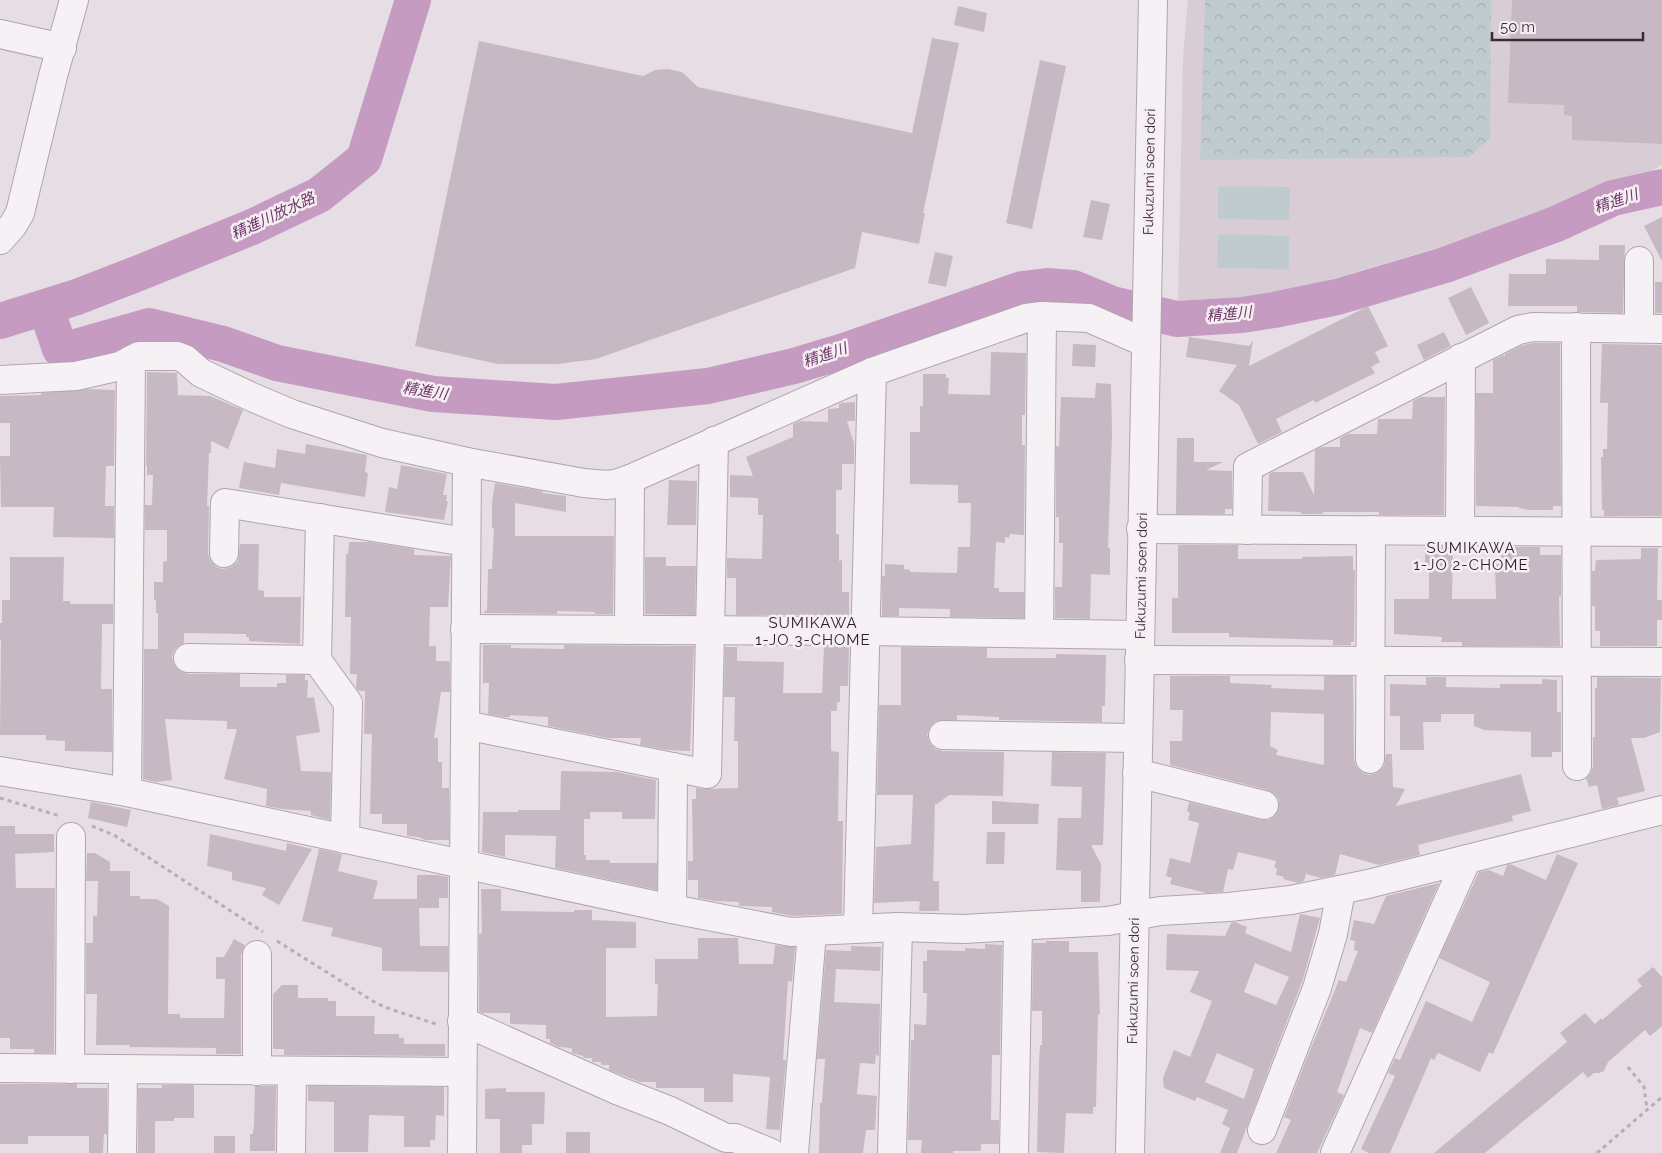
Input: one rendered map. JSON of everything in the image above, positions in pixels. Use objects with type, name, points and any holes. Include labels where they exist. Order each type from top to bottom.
[{"type":"street","points":[[0,240],[13,225],[20,213],[53,76],[74,0]]},
{"type":"street","name":"Fukuzumi soen dori","points":[[1130,1153],[1153,0]]},
{"type":"street","points":[[0,34],[62,48]]},
{"type":"street","points":[[1247,530],[1248,467],[1461,358],[1518,330],[1532,327],[1650,328],[1639,261]]},
{"type":"street","points":[[0,380],[76,376],[120,366],[139,356],[177,356],[201,373],[292,414],[382,443],[468,462],[584,483],[606,485],[630,479],[872,372],[1026,318],[1042,316],[1146,323]]},
{"type":"street","points":[[1039,633],[1042,316]]},
{"type":"street","points":[[1576,327],[1577,766]]},
{"type":"street","points":[[1460,531],[1461,358]]},
{"type":"street","points":[[127,792],[131,360]]},
{"type":"street","points":[[858,928],[872,372]]},
{"type":"street","points":[[465,725],[707,774],[714,441]]},
{"type":"street","points":[[462,1153],[465,629],[468,462]]},
{"type":"street","points":[[629,630],[630,479]]},
{"type":"street","points":[[224,553],[224,503],[466,542]]},
{"type":"street","points":[[320,518],[317,660],[348,703],[345,839]]},
{"type":"street","points":[[1142,530],[1662,532]]},
{"type":"street","points":[[1370,759],[1371,530]]},
{"type":"street","points":[[465,629],[865,630],[1039,633],[1139,647],[1370,661],[1662,662]]},
{"type":"street","points":[[188,658],[317,660]]},
{"type":"street","points":[[943,735],[1137,738]]},
{"type":"street","points":[[672,909],[674,767]]},
{"type":"street","points":[[0,771],[127,792],[672,909],[791,932],[858,928],[963,929],[1018,927],[1108,921],[1160,911],[1229,907],[1291,900],[1467,860],[1662,810]]},
{"type":"street","points":[[1137,774],[1264,805]]},
{"type":"street","points":[[70,1069],[75,827]]},
{"type":"street","points":[[1335,1153],[1467,860]]},
{"type":"street","points":[[1262,1130],[1317,988],[1333,934],[1341,890]]},
{"type":"street","points":[[1014,1153],[1018,927]]},
{"type":"street","points":[[892,1153],[898,928]]},
{"type":"street","points":[[794,1153],[812,932]]},
{"type":"street","points":[[257,1071],[266,943]]},
{"type":"street","points":[[462,1026],[668,1110],[726,1138],[735,1138],[771,1153]]},
{"type":"street","points":[[0,1068],[462,1072]]},
{"type":"street","points":[[122,1153],[123,1070]]},
{"type":"street","points":[[291,1153],[292,1071]]},
{"type":"path","points":[[0,798],[75,827],[114,835],[266,943],[287,949],[376,1003],[390,1009],[462,1026]]},
{"type":"path","points":[[1628,1067],[1644,1087],[1648,1109]]},
{"type":"path","points":[[1597,1153],[1662,1097]]},
{"type":"shaded area","points":[[1188,0],[1662,0],[1662,164],[1645,176],[1549,215],[1312,285],[1271,295],[1178,301],[1183,56]]},
{"type":"green space","points":[[1205,0],[1491,0],[1490,139],[1468,157],[1200,160]]},
{"type":"green space","points":[[1218,186],[1290,187],[1289,220],[1218,219]]},
{"type":"green space","points":[[1218,234],[1289,236],[1289,269],[1217,268]]},
{"type":"building","points":[[1512,0],[1662,0],[1662,144],[1572,140],[1572,116],[1564,115],[1564,105],[1508,103]]},
{"type":"building","points":[[958,6],[987,13],[984,32],[954,25]]},
{"type":"building","points":[[932,38],[959,43],[923,213],[925,213],[919,244],[862,232],[855,268],[596,359],[558,364],[498,364],[415,346],[479,41],[643,76],[655,70],[668,69],[682,72],[698,87],[912,133]]},
{"type":"building","points":[[1040,60],[1066,66],[1032,229],[1006,223]]},
{"type":"building","points":[[1091,200],[1110,204],[1102,240],[1083,237]]},
{"type":"building","points":[[1662,217],[1662,261],[1644,226]]},
{"type":"building","points":[[1599,245],[1625,245],[1623,313],[1577,312],[1577,306],[1508,306],[1509,274],[1546,274],[1546,259],[1599,260]]},
{"type":"building","points":[[935,252],[953,256],[946,287],[928,283]]},
{"type":"building","points":[[1655,282],[1662,282],[1662,313],[1655,313]]},
{"type":"building","points":[[1471,287],[1489,323],[1466,335],[1448,298]]},
{"type":"building","points":[[1368,306],[1388,346],[1375,352],[1380,362],[1371,367],[1375,373],[1315,403],[1314,400],[1276,419],[1282,432],[1258,444],[1239,405],[1219,391],[1237,365],[1186,357],[1189,337],[1249,346],[1253,340],[1249,366]]},
{"type":"building","points":[[1444,332],[1451,346],[1424,360],[1417,345]]},
{"type":"building","points":[[1560,343],[1561,506],[1553,506],[1553,510],[1530,510],[1519,507],[1476,506],[1476,393],[1493,393],[1493,360],[1504,355],[1505,357],[1505,354],[1523,345]]},
{"type":"building","points":[[1073,344],[1096,345],[1095,367],[1072,366]]},
{"type":"building","points":[[1602,344],[1662,345],[1662,516],[1604,516],[1604,510],[1602,510],[1601,457],[1603,457],[1603,449],[1607,449],[1608,403],[1600,403]]},
{"type":"building","points":[[991,352],[1026,353],[1025,415],[1022,415],[1022,445],[1025,445],[1024,535],[1010,534],[1009,538],[1005,537],[1005,543],[996,542],[994,588],[999,588],[999,592],[1024,592],[1024,618],[950,617],[950,609],[899,608],[899,616],[882,616],[882,576],[885,576],[885,564],[904,565],[904,569],[910,570],[910,572],[957,573],[958,547],[970,547],[971,503],[958,503],[958,485],[910,484],[910,432],[920,432],[920,406],[923,406],[923,374],[946,374],[946,378],[949,378],[948,394],[990,395]]},
{"type":"building","points":[[147,372],[177,373],[178,395],[210,396],[243,410],[228,449],[211,441],[207,506],[209,506],[208,553],[210,560],[216,567],[223,569],[231,567],[238,561],[240,544],[259,544],[258,590],[264,591],[264,597],[301,597],[300,644],[249,641],[249,637],[246,637],[246,634],[184,633],[184,643],[174,650],[172,657],[174,665],[180,671],[188,674],[240,674],[240,687],[277,687],[277,683],[286,683],[286,675],[305,675],[305,680],[308,680],[307,698],[314,697],[320,732],[296,736],[301,771],[331,772],[330,820],[311,815],[311,811],[266,806],[267,789],[224,779],[237,729],[227,729],[227,721],[165,719],[172,780],[156,782],[143,779],[144,649],[158,649],[158,613],[156,613],[156,600],[154,600],[154,582],[163,582],[163,562],[167,561],[167,530],[145,530],[145,505],[152,505],[153,475],[147,475],[146,466]]},
{"type":"building","points":[[1096,383],[1111,384],[1112,435],[1108,548],[1110,548],[1110,575],[1091,574],[1090,619],[1055,618],[1055,587],[1062,587],[1063,543],[1059,543],[1059,517],[1056,517],[1056,446],[1059,446],[1061,397],[1095,398]]},
{"type":"building","points":[[87,389],[115,390],[114,466],[106,466],[105,506],[114,506],[114,538],[53,537],[54,507],[1,507],[0,456],[10,456],[10,423],[0,423],[0,396],[41,395],[41,393]]},
{"type":"building","points":[[1421,397],[1445,397],[1444,515],[1379,515],[1379,512],[1301,514],[1301,512],[1268,511],[1269,474],[1273,472],[1303,472],[1314,495],[1315,450],[1322,447],[1340,447],[1340,438],[1348,434],[1377,434],[1378,419],[1412,419],[1413,401]]},
{"type":"building","points":[[855,402],[855,421],[847,421],[854,443],[854,464],[842,464],[842,490],[836,490],[836,534],[839,534],[839,561],[842,560],[842,592],[849,592],[849,615],[736,615],[736,578],[727,578],[727,558],[762,559],[763,515],[758,515],[758,498],[730,497],[730,475],[753,476],[746,457],[793,437],[793,424],[800,421],[828,422],[828,409],[839,408],[839,404],[842,403]]},
{"type":"building","points":[[1177,438],[1194,438],[1194,462],[1223,462],[1206,470],[1232,471],[1232,509],[1225,509],[1225,514],[1176,514]]},
{"type":"building","points":[[306,444],[367,455],[365,472],[368,473],[365,497],[281,483],[279,495],[239,488],[244,462],[275,468],[277,449],[305,454]]},
{"type":"building","points":[[401,465],[447,474],[443,495],[447,495],[446,501],[448,501],[444,520],[385,512],[389,487],[397,489]]},
{"type":"building","points":[[669,480],[697,481],[696,525],[667,525]]},
{"type":"building","points":[[495,483],[566,496],[566,512],[515,503],[515,536],[614,536],[613,614],[557,611],[557,614],[484,613],[484,611],[487,611],[488,569],[492,569],[494,528],[492,528],[492,502]]},
{"type":"building","points":[[349,542],[369,542],[414,549],[414,555],[451,556],[448,607],[430,607],[429,646],[436,646],[436,661],[449,661],[450,664],[450,692],[441,692],[434,738],[438,738],[438,762],[442,762],[442,788],[449,788],[449,840],[426,840],[407,836],[407,824],[382,824],[382,814],[370,814],[372,734],[364,734],[365,691],[359,691],[356,688],[357,674],[350,674],[351,617],[345,617],[346,554],[348,554]]},
{"type":"building","points":[[1178,545],[1238,545],[1238,559],[1302,559],[1302,557],[1353,556],[1353,570],[1355,570],[1354,642],[1351,642],[1351,645],[1333,645],[1333,640],[1229,637],[1229,633],[1172,633],[1172,598],[1178,598]]},
{"type":"building","points":[[1425,546],[1453,546],[1452,599],[1496,599],[1495,564],[1501,564],[1501,547],[1540,547],[1540,555],[1561,555],[1561,596],[1559,596],[1560,646],[1462,646],[1462,642],[1441,642],[1442,637],[1394,634],[1394,599],[1429,599],[1429,566],[1425,566]]},
{"type":"building","points":[[1641,548],[1658,548],[1657,600],[1662,600],[1662,620],[1657,620],[1657,646],[1600,646],[1600,631],[1595,631],[1595,606],[1592,606],[1592,571],[1595,571],[1596,560],[1641,559]]},
{"type":"building","points":[[10,557],[64,557],[63,601],[70,601],[70,604],[113,604],[113,624],[102,624],[101,689],[112,689],[112,752],[65,751],[65,741],[46,740],[46,735],[0,735],[0,623],[2,623],[2,600],[10,600]]},
{"type":"building","points":[[645,557],[666,557],[666,566],[696,566],[695,615],[645,614]]},
{"type":"building","points":[[483,645],[511,645],[511,648],[564,649],[564,645],[694,646],[690,751],[667,750],[640,745],[641,738],[608,738],[548,726],[548,717],[510,715],[510,717],[504,717],[488,714],[489,683],[483,683]]},
{"type":"building","points":[[824,646],[849,647],[848,686],[840,686],[840,702],[837,702],[837,711],[831,711],[831,751],[839,752],[838,821],[843,821],[842,914],[792,916],[772,912],[772,907],[739,906],[739,902],[698,898],[698,880],[688,880],[688,861],[693,861],[692,799],[696,799],[696,788],[738,788],[738,741],[734,741],[735,697],[724,697],[725,647],[737,647],[737,661],[784,662],[783,693],[822,693]]},
{"type":"building","points":[[901,647],[987,648],[987,658],[1056,658],[1056,654],[1106,655],[1105,706],[1102,706],[1102,722],[999,720],[999,717],[957,715],[957,720],[936,721],[930,727],[927,735],[935,749],[943,751],[1004,752],[1003,796],[949,795],[935,804],[933,881],[939,881],[939,911],[919,911],[920,902],[917,901],[874,903],[876,847],[911,844],[913,795],[877,795],[879,705],[901,705]]},
{"type":"building","points":[[1170,676],[1230,676],[1230,683],[1272,685],[1271,688],[1324,690],[1324,676],[1353,676],[1354,759],[1356,766],[1363,773],[1369,775],[1377,773],[1384,766],[1386,754],[1392,754],[1393,787],[1405,789],[1396,806],[1521,774],[1531,811],[1512,816],[1513,821],[1418,845],[1420,855],[1379,865],[1340,854],[1335,875],[1321,878],[1306,874],[1304,881],[1298,883],[1276,875],[1277,868],[1274,868],[1276,861],[1238,852],[1233,870],[1228,869],[1223,892],[1207,893],[1170,884],[1172,878],[1166,876],[1170,858],[1190,863],[1199,823],[1188,820],[1190,812],[1187,812],[1189,802],[1261,820],[1269,820],[1275,816],[1279,808],[1279,800],[1275,794],[1268,790],[1170,765],[1170,741],[1182,741],[1183,710],[1170,710]],"holes":[[[1271,712],[1324,714],[1324,765],[1276,755],[1278,750],[1270,746]]]},
{"type":"building","points":[[1426,677],[1446,677],[1446,687],[1500,688],[1500,684],[1542,684],[1542,679],[1557,680],[1557,712],[1561,712],[1561,752],[1552,752],[1552,757],[1531,757],[1531,732],[1484,730],[1474,726],[1474,714],[1441,714],[1441,722],[1423,722],[1424,750],[1400,750],[1400,716],[1390,716],[1390,684],[1426,685]]},
{"type":"building","points":[[1597,677],[1661,678],[1660,732],[1644,738],[1631,738],[1645,791],[1617,798],[1619,805],[1602,809],[1597,785],[1589,787],[1586,778],[1591,773],[1593,766],[1595,688],[1597,688]]},
{"type":"building","points":[[1052,752],[1106,753],[1103,845],[1091,845],[1101,864],[1100,902],[1081,902],[1081,871],[1056,870],[1058,818],[1081,818],[1082,787],[1051,786]]},
{"type":"building","points":[[561,771],[617,772],[656,780],[655,819],[622,819],[622,812],[590,812],[590,819],[584,819],[584,855],[586,855],[586,860],[610,860],[610,863],[657,863],[657,890],[555,868],[556,836],[505,835],[505,857],[482,852],[483,812],[560,810]]},
{"type":"building","points":[[992,801],[1039,804],[1038,824],[992,824]]},
{"type":"building","points":[[91,802],[131,810],[127,827],[88,818]]},
{"type":"building","points":[[0,826],[15,826],[15,834],[54,834],[54,852],[15,854],[16,888],[55,888],[54,1053],[34,1053],[34,1049],[10,1049],[10,1038],[0,1038]]},
{"type":"building","points":[[987,832],[1005,832],[1004,864],[986,864]]},
{"type":"building","points":[[210,834],[286,851],[287,843],[312,849],[279,905],[262,895],[266,888],[232,880],[232,872],[207,866]]},
{"type":"building","points":[[319,849],[342,854],[338,871],[378,881],[373,899],[417,899],[417,875],[448,877],[448,898],[439,898],[439,908],[419,908],[420,946],[448,946],[448,972],[382,971],[382,948],[331,936],[333,928],[302,921]]},
{"type":"building","points":[[87,853],[95,853],[110,862],[110,871],[130,871],[130,896],[140,896],[140,899],[157,899],[169,906],[168,1014],[180,1014],[180,1018],[224,1018],[225,979],[216,979],[216,957],[224,957],[234,939],[245,945],[241,955],[241,1054],[216,1054],[216,1048],[96,1045],[97,994],[86,994],[86,943],[93,943],[93,916],[97,916],[98,881],[86,881]]},
{"type":"building","points":[[1557,854],[1578,863],[1493,1054],[1489,1052],[1480,1072],[1438,1053],[1434,1060],[1431,1058],[1390,1153],[1369,1153],[1361,1149],[1395,1076],[1388,1073],[1395,1058],[1400,1060],[1426,1001],[1472,1022],[1490,982],[1439,958],[1479,872],[1489,870],[1503,876],[1507,865],[1510,864],[1546,880]]},
{"type":"building","points":[[1439,883],[1372,1033],[1360,1028],[1337,1092],[1344,1095],[1317,1153],[1276,1153],[1291,1120],[1284,1117],[1304,1065],[1339,980],[1346,982],[1358,951],[1354,950],[1355,941],[1350,940],[1354,920],[1374,924],[1386,896]]},
{"type":"building","points":[[481,889],[501,889],[501,911],[574,912],[574,910],[592,910],[592,920],[636,922],[636,948],[606,948],[606,1017],[657,1016],[658,984],[655,984],[655,959],[698,959],[698,938],[738,938],[739,964],[773,964],[775,945],[795,947],[792,982],[788,981],[783,1060],[786,1060],[780,1130],[766,1129],[770,1077],[733,1074],[733,1102],[704,1102],[704,1088],[656,1088],[656,1082],[640,1082],[609,1070],[609,1065],[601,1065],[601,1062],[592,1062],[592,1058],[584,1058],[572,1053],[572,1048],[559,1047],[550,1043],[550,1039],[546,1039],[546,1025],[510,1024],[510,1013],[482,1013],[479,1011],[479,934],[482,933]]},
{"type":"building","points":[[1300,914],[1320,918],[1303,979],[1237,1153],[1220,1153],[1230,1128],[1222,1124],[1228,1110],[1197,1097],[1195,1101],[1164,1088],[1163,1078],[1174,1050],[1190,1057],[1212,1001],[1190,992],[1199,971],[1166,970],[1167,934],[1225,936],[1231,923],[1235,922],[1247,927],[1245,933],[1291,952]],"holes":[[[1255,963],[1289,977],[1276,1005],[1244,992]],[[1217,1053],[1254,1069],[1244,1099],[1205,1082]]]},
{"type":"building","points":[[1046,941],[1069,941],[1069,952],[1098,952],[1100,1015],[1098,1014],[1096,1107],[1093,1107],[1093,1114],[1066,1113],[1064,1153],[1037,1152],[1042,1011],[1032,1011],[1033,943],[1046,943]]},
{"type":"building","points":[[985,944],[1002,945],[1000,1055],[992,1055],[991,1120],[999,1120],[999,1144],[981,1144],[981,1151],[921,1153],[922,1140],[908,1140],[911,1040],[914,1040],[914,1024],[926,1025],[927,993],[923,993],[923,961],[927,961],[927,950],[965,951],[965,948],[985,949]]},
{"type":"building","points":[[851,946],[881,947],[880,971],[836,969],[834,1002],[880,1004],[879,1056],[876,1055],[875,1064],[860,1063],[857,1094],[877,1096],[875,1130],[866,1130],[863,1153],[819,1153],[820,1103],[822,1103],[825,1059],[817,1059],[826,950],[851,951]]},
{"type":"building","points":[[1653,967],[1662,977],[1662,1026],[1650,1036],[1645,1030],[1608,1062],[1604,1071],[1594,1073],[1588,1078],[1583,1072],[1485,1153],[1434,1153],[1567,1042],[1560,1033],[1585,1013],[1595,1024],[1601,1018],[1602,1020],[1642,986],[1637,980]]},
{"type":"building","points":[[282,985],[298,985],[298,998],[328,998],[328,1001],[336,1001],[336,1016],[375,1016],[374,1034],[399,1034],[399,1038],[404,1038],[404,1044],[445,1044],[445,1056],[284,1055],[284,1049],[273,1049],[273,994]]},
{"type":"building","points":[[0,1084],[77,1084],[77,1088],[107,1088],[107,1134],[104,1134],[103,1153],[89,1153],[89,1136],[28,1136],[28,1144],[0,1144]]},
{"type":"building","points":[[162,1085],[194,1085],[194,1118],[174,1118],[174,1121],[155,1121],[155,1153],[138,1153],[138,1088],[162,1088]]},
{"type":"building","points":[[255,1086],[276,1086],[275,1151],[250,1151],[250,1134],[253,1134],[254,1122]]},
{"type":"building","points":[[308,1086],[444,1087],[444,1116],[436,1115],[435,1140],[430,1140],[430,1147],[404,1147],[404,1116],[369,1115],[368,1152],[334,1152],[334,1102],[308,1101]]},
{"type":"building","points":[[506,1088],[506,1092],[545,1092],[544,1124],[532,1124],[532,1145],[522,1145],[522,1153],[500,1153],[500,1119],[485,1119],[485,1089]]},
{"type":"building","points":[[566,1132],[590,1132],[590,1153],[566,1153]]},
{"type":"building","points":[[214,1136],[235,1136],[235,1153],[214,1153]]},
{"type":"waterway","name":"精進川放水路","points":[[0,321],[77,297],[144,271],[252,227],[319,195],[364,159],[413,0]]},
{"type":"waterway","name":"精進川","points":[[46,308],[60,349],[65,350],[149,326],[223,344],[277,363],[433,394],[556,402],[708,386],[794,366],[844,351],[1022,289],[1047,286],[1073,288],[1112,304],[1177,319],[1242,315],[1274,310],[1337,297],[1445,265],[1556,224],[1613,198],[1662,187]]},
{"type":"district","name":"SUMIKAWA 1-JO 2-CHOME","points":[[1471,556]]},
{"type":"district","name":"SUMIKAWA 1-JO 3-CHOME","points":[[813,632]]}]
